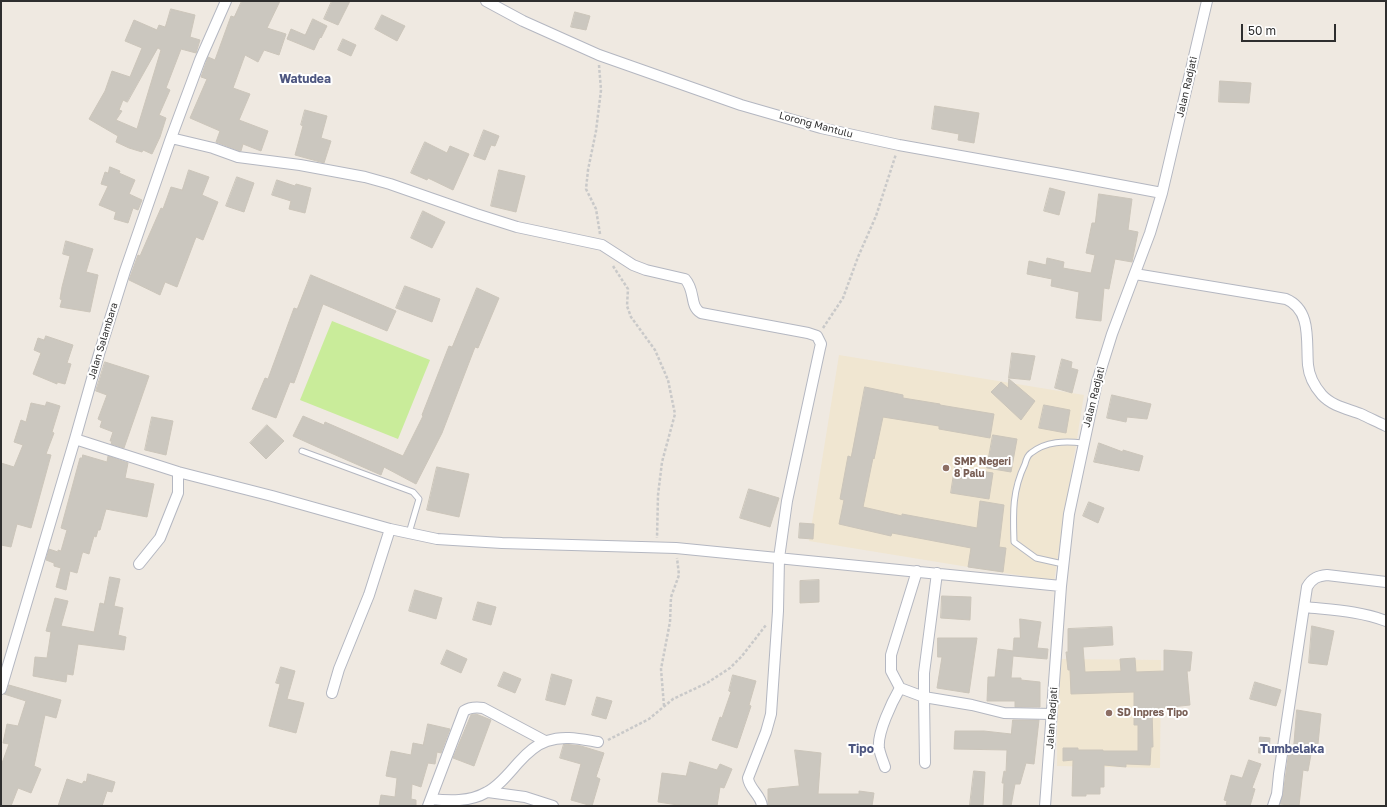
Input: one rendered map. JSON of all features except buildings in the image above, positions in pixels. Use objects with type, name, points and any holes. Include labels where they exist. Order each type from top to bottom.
[{"type":"street","name":"Jalan Salambara","points":[[1,689],[99,354],[125,272],[171,138],[200,60],[226,1]]},
{"type":"street","name":"Lorong Mantulu","points":[[486,1],[523,21],[599,55],[741,105],[821,128],[899,145],[1162,193]]},
{"type":"street","name":"Jalan Radjati","points":[[1045,806],[1063,564],[1069,514],[1083,443],[1097,382],[1112,334],[1136,274],[1162,193],[1207,1]]},
{"type":"street","points":[[171,138],[212,148],[238,157],[300,165],[365,177],[517,226],[602,246],[633,265],[646,270],[685,279],[691,288],[696,310],[701,314],[808,333],[817,336],[821,344],[788,501],[779,558],[778,610],[771,714],[766,732],[748,778],[749,783],[760,799],[762,806]]},
{"type":"street","points":[[1136,274],[1286,299],[1294,303],[1300,311],[1306,324],[1308,334],[1308,365],[1311,376],[1322,396],[1335,405],[1386,426]]},
{"type":"street","points":[[75,439],[178,472],[272,496],[390,530],[437,539],[502,544],[656,546],[1061,586]]},
{"type":"street","points":[[139,564],[160,538],[178,492],[178,472]]},
{"type":"street","points":[[332,693],[339,669],[369,595],[390,530]]},
{"type":"street","points":[[917,571],[892,655],[891,671],[900,688],[924,697],[977,706],[1004,713],[1052,714]]},
{"type":"street","points":[[925,763],[924,673],[937,573]]},
{"type":"street","points":[[1273,806],[1277,794],[1308,587],[1310,582],[1319,576],[1327,575],[1386,582]]},
{"type":"street","points":[[1305,607],[1373,616],[1386,622]]},
{"type":"street","points":[[885,767],[879,747],[888,710],[900,688]]},
{"type":"street","points":[[545,741],[483,708],[466,709],[430,802],[476,797],[488,792],[534,747],[545,741],[567,737],[598,742]]},
{"type":"street","points":[[488,792],[525,797],[553,806]]},
{"type":"lane","points":[[1063,564],[1036,558],[1014,542],[1012,506],[1018,476],[1029,454],[1045,445],[1059,442],[1066,441],[1083,443]]},
{"type":"lane","points":[[302,451],[413,492],[419,499],[408,533]]},
{"type":"path","points":[[599,55],[601,90],[586,189],[596,209],[602,246]]},
{"type":"path","points":[[817,336],[843,298],[876,216],[899,145]]},
{"type":"path","points":[[612,263],[628,289],[627,306],[631,317],[654,350],[668,380],[676,414],[662,462],[658,495],[656,546]]},
{"type":"path","points":[[664,707],[661,670],[670,622],[671,597],[679,574],[676,548]]},
{"type":"path","points":[[598,742],[604,742],[613,738],[649,718],[673,699],[707,683],[730,668],[742,656],[778,610]]},
{"type":"shaded area","name":"SMP Negeri 8 Palu","points":[[839,355],[1084,395],[1054,581],[809,541]]},
{"type":"shaded area","name":"SD Inpres Tipo","points":[[1058,659],[1161,660],[1160,768],[1057,766]]},
{"type":"green space","points":[[332,321],[430,360],[398,439],[300,400]]},
{"type":"place","name":"SMP Negeri 8 Palu","points":[[946,468]]},
{"type":"place","name":"SD Inpres Tipo","points":[[1109,713]]},
{"type":"district","name":"Watudea","points":[[305,79]]},
{"type":"district","name":"Tipo","points":[[861,749]]},
{"type":"district","name":"Tumbelaka","points":[[1292,749]]}]
